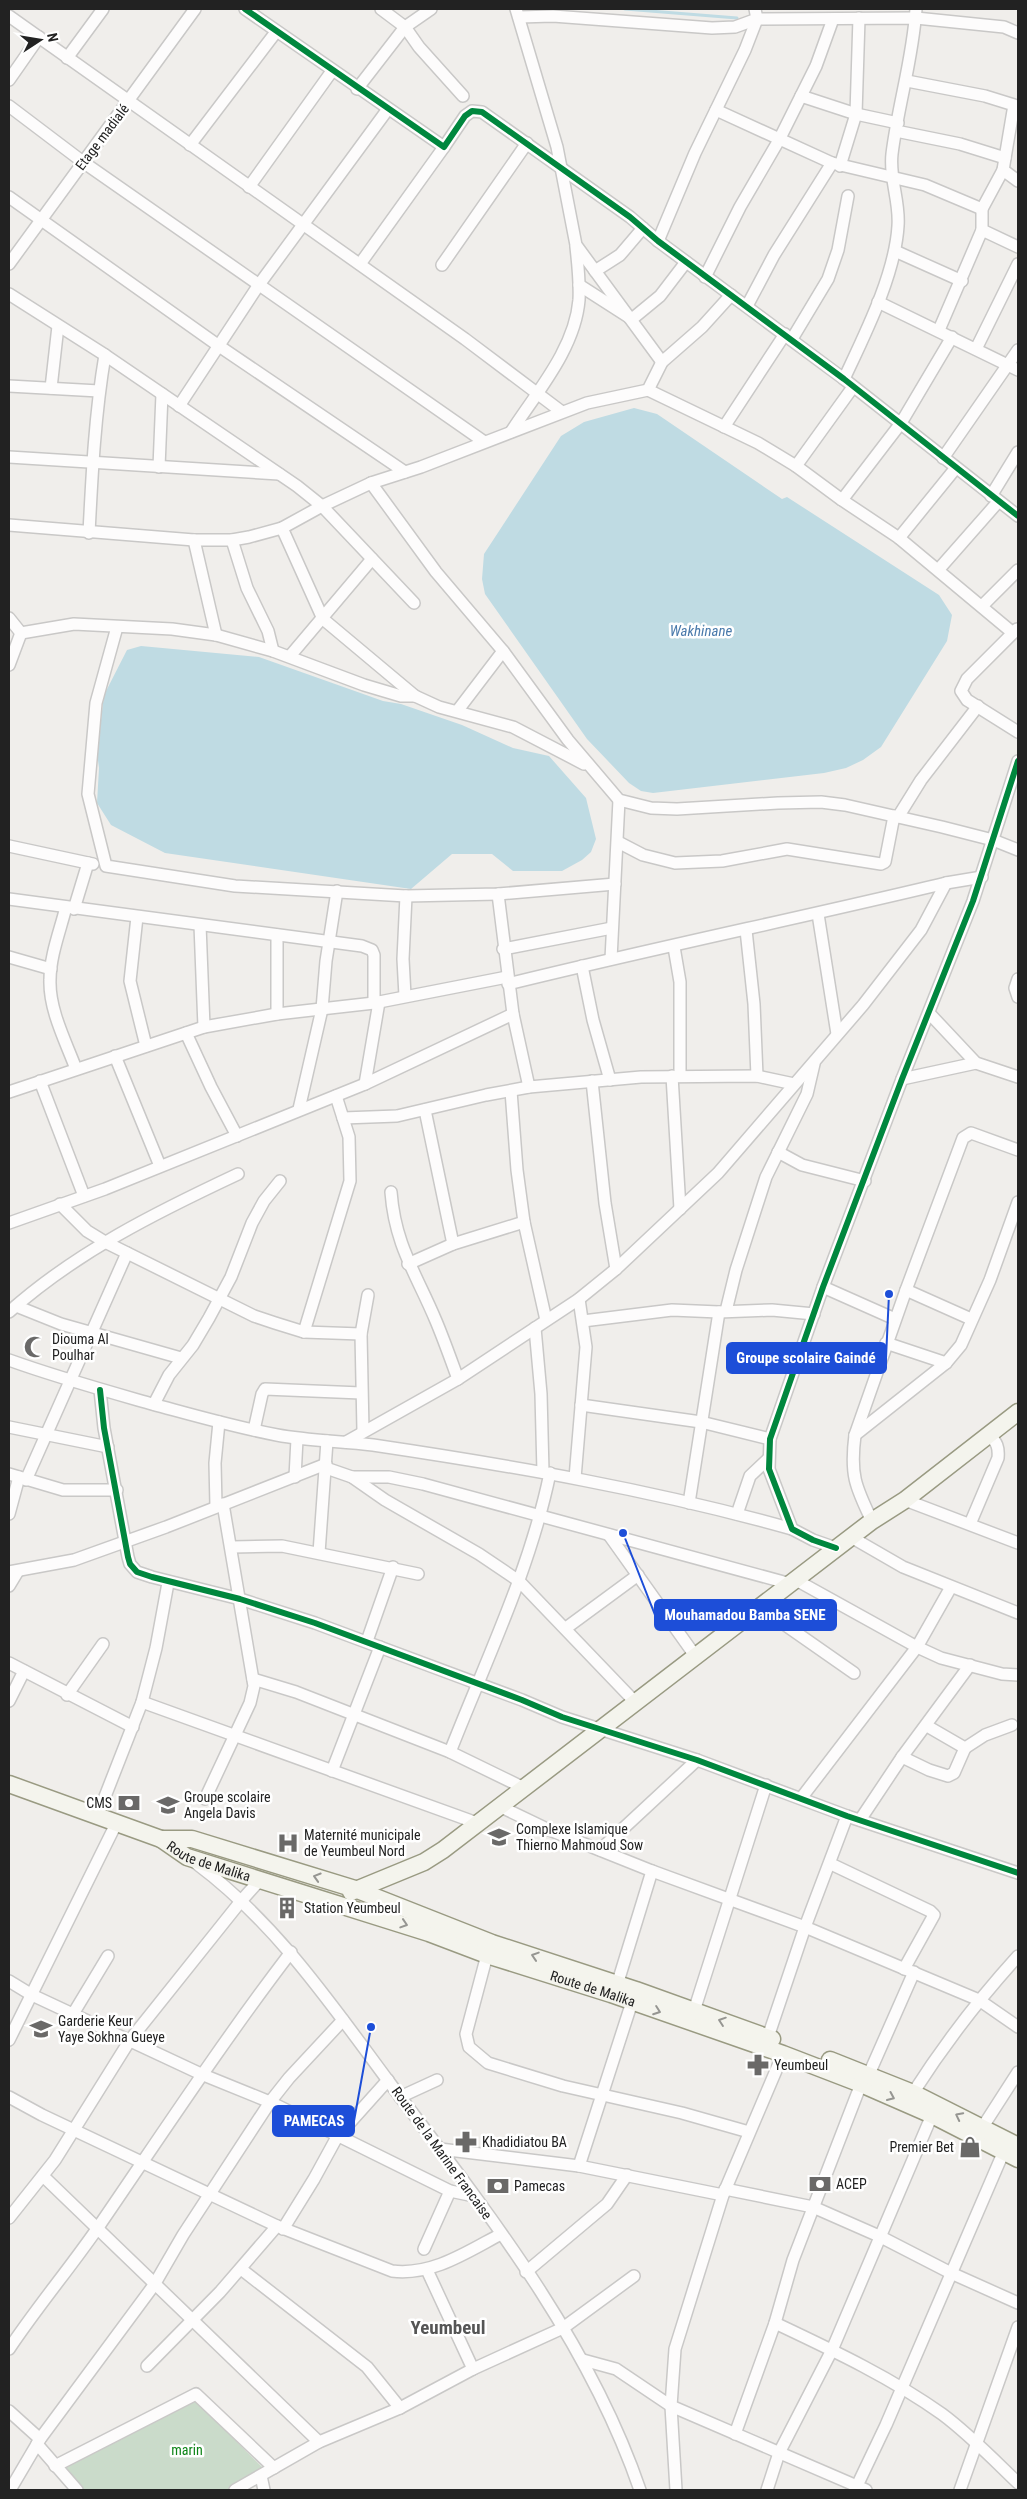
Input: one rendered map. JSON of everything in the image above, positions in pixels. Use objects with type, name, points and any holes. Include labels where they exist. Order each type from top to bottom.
[{"type":"main road","points":[[336,1902],[355,1889],[424,1862],[761,1608],[836,1548],[872,1521],[905,1500],[1018,1412]]},
{"type":"main road","name":"Route de Malika","points":[[9,1784],[161,1839],[187,1857],[259,1881],[336,1902],[429,1933],[487,1955],[783,2054],[913,2093],[982,2128],[1011,2149],[1018,2159]]},
{"type":"main road","name":"Route de Malika","points":[[161,1839],[192,1839],[355,1889],[492,1942],[768,2037],[865,2079],[932,2115],[1011,2149]]},
{"type":"street","points":[[67,58],[103,9]]},
{"type":"street","name":"Etage madialé","points":[[9,264],[130,101],[195,9]]},
{"type":"street","points":[[245,9],[357,89],[444,147]]},
{"type":"street","points":[[381,9],[405,27],[419,47],[463,96]]},
{"type":"street","points":[[357,89],[405,27],[431,9]]},
{"type":"street","points":[[511,432],[560,355],[573,327],[579,303],[580,285],[576,245],[557,147],[518,13],[712,28],[735,27],[756,14],[833,19],[916,13],[1004,27],[1018,33]]},
{"type":"street","points":[[796,466],[849,383],[895,251],[898,216],[891,177],[897,127],[907,81],[916,13]]},
{"type":"street","points":[[13,14],[67,58],[360,264],[562,412]]},
{"type":"street","points":[[658,241],[716,110],[745,50],[756,14]]},
{"type":"street","points":[[747,306],[774,255],[836,165],[856,114],[859,18]]},
{"type":"street","points":[[705,277],[740,207],[779,140],[816,66],[833,19]]},
{"type":"street","points":[[190,145],[276,32]]},
{"type":"street","points":[[9,80],[39,37]]},
{"type":"street","points":[[250,187],[332,71]]},
{"type":"street","points":[[907,81],[985,96],[1014,105]]},
{"type":"street","points":[[940,330],[982,230],[982,210],[1003,170],[1014,105],[1018,93]]},
{"type":"street","points":[[801,96],[897,127],[1005,158]]},
{"type":"street","points":[[9,106],[83,162],[258,286],[483,441]]},
{"type":"street","points":[[179,406],[258,286],[388,110]]},
{"type":"street","points":[[716,110],[836,165],[925,185],[982,210]]},
{"type":"street","points":[[360,264],[465,116],[472,111],[482,112],[560,166],[705,277],[747,306],[901,423],[955,469],[1018,516]]},
{"type":"street","points":[[442,265],[527,143]]},
{"type":"street","points":[[1003,170],[1018,181]]},
{"type":"street","points":[[724,427],[828,279],[838,250],[848,196]]},
{"type":"street","points":[[9,197],[40,221],[219,346],[405,472]]},
{"type":"street","points":[[595,271],[620,255],[643,228]]},
{"type":"street","points":[[982,230],[1018,247]]},
{"type":"street","points":[[576,245],[662,362]]},
{"type":"street","points":[[895,251],[962,281]]},
{"type":"street","points":[[632,319],[665,291],[686,262]]},
{"type":"street","points":[[976,349],[1018,264]]},
{"type":"street","points":[[580,285],[632,319]]},
{"type":"street","points":[[9,294],[105,355],[280,474],[322,506],[414,603]]},
{"type":"street","points":[[648,390],[662,362],[702,327],[731,295]]},
{"type":"street","points":[[878,302],[940,330],[1014,368]]},
{"type":"street","points":[[51,388],[58,326]]},
{"type":"street","points":[[842,500],[901,423],[952,336]]},
{"type":"street","points":[[942,458],[1014,368],[1018,350]]},
{"type":"street","points":[[89,533],[92,462],[99,391],[105,355]]},
{"type":"street","points":[[9,386],[99,391]]},
{"type":"street","points":[[9,525],[89,533],[194,540],[232,540],[282,528],[322,506],[371,483],[405,472],[562,412],[587,403],[648,390],[758,443],[796,466],[842,500],[899,538],[982,606],[1015,630],[963,684],[961,691],[963,696],[1018,732]]},
{"type":"street","points":[[159,467],[162,394]]},
{"type":"street","points":[[938,569],[995,499],[1018,452]]},
{"type":"street","points":[[9,457],[280,474]]},
{"type":"street","points":[[899,538],[955,469]]},
{"type":"street","points":[[371,483],[436,572],[503,650],[589,767],[619,800],[651,808],[676,810],[821,802],[896,816],[993,840],[1018,850]]},
{"type":"street","points":[[282,528],[323,618],[415,696],[439,707],[458,710],[513,728],[589,767]]},
{"type":"street","points":[[194,540],[216,635]]},
{"type":"street","points":[[232,540],[247,588],[268,631],[273,651]]},
{"type":"street","points":[[290,656],[372,559]]},
{"type":"street","points":[[982,606],[1018,570]]},
{"type":"street","points":[[9,618],[21,633]]},
{"type":"street","points":[[21,633],[74,624],[172,629],[216,635],[290,656],[364,686],[401,696],[415,696]]},
{"type":"street","points":[[106,866],[88,794],[96,703],[116,627]]},
{"type":"street","points":[[9,665],[21,633]]},
{"type":"street","points":[[458,710],[503,650]]},
{"type":"street","points":[[618,842],[643,855],[675,863],[722,861],[787,849],[881,864],[884,862],[896,816],[978,706]]},
{"type":"street","points":[[792,1530],[773,1482],[768,1459],[770,1439],[814,1314],[902,1079],[930,1013],[982,877],[1016,776],[1018,761]]},
{"type":"street","points":[[611,959],[619,800]]},
{"type":"street","points":[[9,846],[88,863],[235,886],[406,896],[498,894],[615,884]]},
{"type":"street","points":[[76,1069],[52,1000],[50,980],[51,969],[70,908],[88,863]]},
{"type":"street","points":[[9,1089],[40,1082],[204,1027],[277,1014],[377,1002],[582,966],[674,947],[946,883],[982,877]]},
{"type":"street","points":[[346,1442],[458,1379],[579,1299],[616,1269],[718,1173],[794,1084],[815,1063],[921,930],[946,883]]},
{"type":"street","points":[[300,1109],[322,1009],[328,941],[337,891]]},
{"type":"street","points":[[498,894],[503,948],[513,1014],[529,1087]]},
{"type":"street","points":[[405,996],[403,959],[406,896]]},
{"type":"street","points":[[9,899],[362,946],[373,952],[377,1002],[365,1084]]},
{"type":"street","points":[[818,914],[837,1034]]},
{"type":"street","points":[[137,916],[130,981],[146,1046]]},
{"type":"street","points":[[200,925],[204,1027]]},
{"type":"street","points":[[503,948],[612,928]]},
{"type":"street","points":[[746,930],[757,1076]]},
{"type":"street","points":[[277,935],[277,1014]]},
{"type":"street","points":[[674,947],[680,996],[676,1076],[680,1209]]},
{"type":"street","points":[[9,956],[51,969]]},
{"type":"street","points":[[582,966],[593,1020],[610,1080]]},
{"type":"street","points":[[1018,980],[1015,988],[1018,997]]},
{"type":"street","points":[[930,1013],[976,1063],[1018,1077]]},
{"type":"street","points":[[9,1223],[84,1196],[365,1084],[513,1014]]},
{"type":"street","points":[[186,1033],[211,1088],[237,1136]]},
{"type":"street","points":[[115,1056],[160,1166]]},
{"type":"street","points":[[689,1502],[701,1422],[723,1312],[756,1208],[778,1152],[807,1094],[815,1063]]},
{"type":"street","points":[[902,1079],[976,1063]]},
{"type":"street","points":[[343,1118],[397,1116],[512,1090],[592,1081],[676,1076],[757,1076],[794,1084]]},
{"type":"street","points":[[592,1081],[606,1210],[616,1269]]},
{"type":"street","points":[[40,1082],[84,1196]]},
{"type":"street","points":[[512,1090],[517,1170],[524,1222],[546,1320]]},
{"type":"street","points":[[304,1332],[326,1256],[348,1194],[351,1160],[347,1129],[336,1096]]},
{"type":"street","points":[[425,1110],[453,1244]]},
{"type":"street","points":[[872,1521],[854,1479],[852,1460],[855,1435],[886,1343],[963,1138],[971,1133],[1018,1150]]},
{"type":"street","points":[[778,1152],[802,1165],[864,1181]]},
{"type":"street","points":[[12,1309],[104,1242],[162,1210],[238,1174]]},
{"type":"street","points":[[154,1404],[169,1375],[193,1345],[231,1277],[255,1217],[264,1201],[280,1181]]},
{"type":"street","points":[[391,1192],[396,1229],[408,1264],[436,1320],[458,1379]]},
{"type":"street","points":[[855,1435],[946,1363],[961,1345],[990,1280],[1018,1202]]},
{"type":"street","points":[[60,1204],[87,1230],[104,1242],[254,1316],[304,1332],[360,1334]]},
{"type":"street","points":[[408,1264],[453,1244],[524,1222]]},
{"type":"street","points":[[9,1514],[18,1477],[49,1433],[90,1333],[128,1253]]},
{"type":"street","points":[[824,1287],[895,1319]]},
{"type":"street","points":[[906,1290],[972,1319]]},
{"type":"street","points":[[363,1432],[360,1334],[368,1295]]},
{"type":"street","points":[[575,1478],[586,1347],[579,1299]]},
{"type":"street","points":[[12,1309],[181,1358]]},
{"type":"street","points":[[583,1321],[672,1310],[723,1312],[772,1310],[814,1314]]},
{"type":"street","points":[[450,1752],[519,1581],[541,1517],[547,1472],[535,1328]]},
{"type":"street","points":[[886,1343],[946,1363]]},
{"type":"street","points":[[9,1360],[100,1390],[254,1430],[297,1439],[346,1442],[547,1472],[737,1514],[792,1530],[836,1548]]},
{"type":"street","points":[[254,1430],[265,1389],[361,1393]]},
{"type":"street","points":[[100,1390],[125,1542],[133,1568],[168,1583],[240,1599],[367,1641],[562,1717],[697,1760],[802,1797],[847,1816],[1018,1873]]},
{"type":"street","points":[[581,1405],[701,1422],[770,1439]]},
{"type":"street","points":[[205,1799],[250,1703],[253,1679],[232,1547],[220,1505],[215,1463],[219,1422]]},
{"type":"street","points":[[9,1427],[49,1433],[108,1447]]},
{"type":"street","points":[[970,1524],[998,1458],[999,1449],[997,1443],[989,1434]]},
{"type":"street","points":[[295,1477],[297,1439]]},
{"type":"street","points":[[319,1552],[327,1441]]},
{"type":"street","points":[[737,1514],[750,1476],[768,1459]]},
{"type":"street","points":[[9,1586],[13,1572],[74,1560],[326,1466],[352,1477],[385,1500],[479,1554],[519,1581],[636,1703]]},
{"type":"street","points":[[18,1477],[63,1490],[117,1490]]},
{"type":"street","points":[[352,1477],[389,1477],[422,1484],[609,1535],[793,1582],[917,1647],[942,1658],[1002,1674],[1018,1675]]},
{"type":"street","points":[[905,1500],[1018,1543]]},
{"type":"street","points":[[609,1535],[696,1657]]},
{"type":"street","points":[[851,1537],[903,1567],[1018,1613]]},
{"type":"street","points":[[232,1547],[282,1546],[393,1567],[418,1574]]},
{"type":"street","points":[[367,1641],[393,1567]]},
{"type":"street","points":[[566,1628],[638,1575]]},
{"type":"street","points":[[97,1817],[142,1702],[156,1648],[168,1583]]},
{"type":"street","points":[[802,1797],[917,1647],[950,1587]]},
{"type":"street","points":[[761,1608],[854,1673]]},
{"type":"street","points":[[67,1695],[103,1644]]},
{"type":"street","points":[[332,1771],[380,1647]]},
{"type":"street","points":[[9,1663],[67,1695],[133,1726]]},
{"type":"street","points":[[860,1820],[902,1757],[927,1726],[970,1665]]},
{"type":"street","points":[[9,1701],[24,1671]]},
{"type":"street","points":[[253,1679],[296,1692],[353,1716],[450,1752],[524,1788]]},
{"type":"street","points":[[142,1702],[234,1737],[477,1823]]},
{"type":"street","points":[[927,1726],[965,1748]]},
{"type":"street","points":[[902,1757],[948,1776],[954,1773],[965,1748],[985,1735],[1012,1726]]},
{"type":"street","points":[[600,1850],[697,1760]]},
{"type":"street","points":[[694,2011],[766,1785]]},
{"type":"street","points":[[498,1806],[652,1871],[805,1927],[979,2000],[1018,2027]]},
{"type":"street","points":[[768,2037],[805,1927],[847,1816]]},
{"type":"street","points":[[9,2040],[116,1824]]},
{"type":"street","name":"Route de la Marine Francaise","points":[[187,1857],[228,1887],[291,1952],[474,2196],[583,2360],[619,2433],[640,2490]]},
{"type":"street","points":[[735,2434],[774,2323],[793,2260],[909,1971],[934,1915],[930,1911],[830,1864]]},
{"type":"street","points":[[617,1984],[652,1871]]},
{"type":"street","points":[[9,2218],[13,2205],[43,2176],[75,2129],[130,2040],[259,1881]]},
{"type":"street","points":[[9,2349],[41,2302],[98,2228],[201,2074],[291,1952]]},
{"type":"street","points":[[487,1955],[466,2034],[469,2047],[488,2063],[563,2086],[682,2113],[749,2132]]},
{"type":"street","points":[[73,2014],[108,1956]]},
{"type":"street","points":[[913,2093],[946,2042],[979,2000],[1018,1956]]},
{"type":"street","points":[[9,1981],[32,1995],[201,2074],[270,2102],[450,2191],[474,2196]]},
{"type":"street","points":[[579,2166],[632,2002]]},
{"type":"street","points":[[10,2490],[38,2442],[154,2285],[270,2102],[288,2078],[343,2020]]},
{"type":"street","points":[[676,2490],[671,2406],[675,2349],[724,2192],[783,2054]]},
{"type":"street","points":[[982,2128],[1018,2072]]},
{"type":"street","points":[[147,2366],[280,2228],[314,2179],[336,2136],[388,2080]]},
{"type":"street","points":[[400,2097],[437,2080]]},
{"type":"street","points":[[9,2097],[42,2115],[75,2129],[280,2228],[392,2271],[427,2270],[501,2234]]},
{"type":"street","points":[[767,2490],[779,2453],[832,2350],[932,2115]]},
{"type":"street","points":[[440,2149],[579,2166],[813,2208],[879,2236],[951,2273],[1018,2303]]},
{"type":"street","points":[[583,2360],[621,2372],[671,2406],[859,2489],[900,2387],[951,2273],[1011,2149]]},
{"type":"street","points":[[526,2272],[607,2204],[628,2175]]},
{"type":"street","points":[[43,2176],[191,2321],[319,2442]]},
{"type":"street","points":[[424,2249],[450,2191]]},
{"type":"street","points":[[241,2269],[367,2367],[400,2408]]},
{"type":"street","points":[[427,2270],[473,2369]]},
{"type":"street","points":[[235,2490],[319,2442],[400,2408],[473,2369],[563,2328],[634,2276]]},
{"type":"street","points":[[774,2323],[832,2350],[900,2387],[943,2415],[978,2445],[1018,2484]]},
{"type":"street","points":[[960,2490],[978,2445],[1018,2326]]},
{"type":"street","points":[[55,2466],[196,2394],[274,2468]]},
{"type":"street","points":[[9,2411],[38,2442],[55,2466],[77,2490]]},
{"type":"street","points":[[261,2476],[264,2490]]},
{"type":"green space","name":"marin","points":[[196,2401],[267,2472],[231,2490],[78,2490],[59,2471]]},
{"type":"water","name":"Wakhinane","points":[[634,408],[657,414],[782,499],[787,497],[939,595],[952,615],[947,641],[881,747],[863,760],[846,768],[824,773],[653,793],[641,791],[629,783],[587,739],[485,594],[482,579],[484,554],[561,436],[584,422]]},
{"type":"water","points":[[141,646],[259,657],[383,701],[401,704],[462,725],[513,748],[549,756],[586,798],[596,839],[591,852],[582,860],[562,871],[513,871],[492,854],[452,854],[411,889],[165,853],[111,825],[97,803],[99,768],[97,753],[104,695],[127,650]]},
{"type":"waterway","points":[[625,9],[737,18]]},
{"type":"cycle path","points":[[245,9],[444,147],[465,116],[472,111],[482,112],[630,217],[658,241],[844,379],[1018,516]]},
{"type":"cycle path","points":[[836,1548],[813,1540],[792,1529],[769,1469],[770,1439],[823,1287],[902,1079],[973,901],[1018,761]]},
{"type":"cycle path","points":[[100,1390],[104,1428],[128,1557],[130,1564],[137,1572],[240,1599],[315,1623],[522,1700],[562,1717],[697,1760],[847,1816],[1018,1873]]},
{"type":"place","name":"Groupe scolaire Gaindé","points":[[889,1294]]},
{"type":"place","name":"Diouma Al Poulhar","points":[[35,1347]]},
{"type":"place","name":"Mouhamadou Bamba SENE","points":[[623,1533]]},
{"type":"place","name":"CMS","points":[[129,1803]]},
{"type":"place","name":"Groupe scolaire Angela Davis","points":[[168,1805]]},
{"type":"place","name":"Complexe Islamique Thierno Mahmoud Sow","points":[[499,1837]]},
{"type":"place","name":"Maternité municipale de Yeumbeul Nord","points":[[288,1843]]},
{"type":"place","name":"Station Yeumbeul","points":[[287,1908]]},
{"type":"place","name":"PAMECAS","points":[[371,2027]]},
{"type":"place","name":"Garderie Keur Yaye Sokhna Gueye","points":[[41,2029]]},
{"type":"place","name":"Yeumbeul","points":[[758,2065]]},
{"type":"place","name":"Khadidiatou BA","points":[[466,2142]]},
{"type":"place","name":"Premier Bet","points":[[970,2147]]},
{"type":"place","name":"ACEP","points":[[820,2184]]},
{"type":"place","name":"Pamecas","points":[[498,2186]]},
{"type":"district","name":"Yeumbeul","points":[[448,2327]]}]
